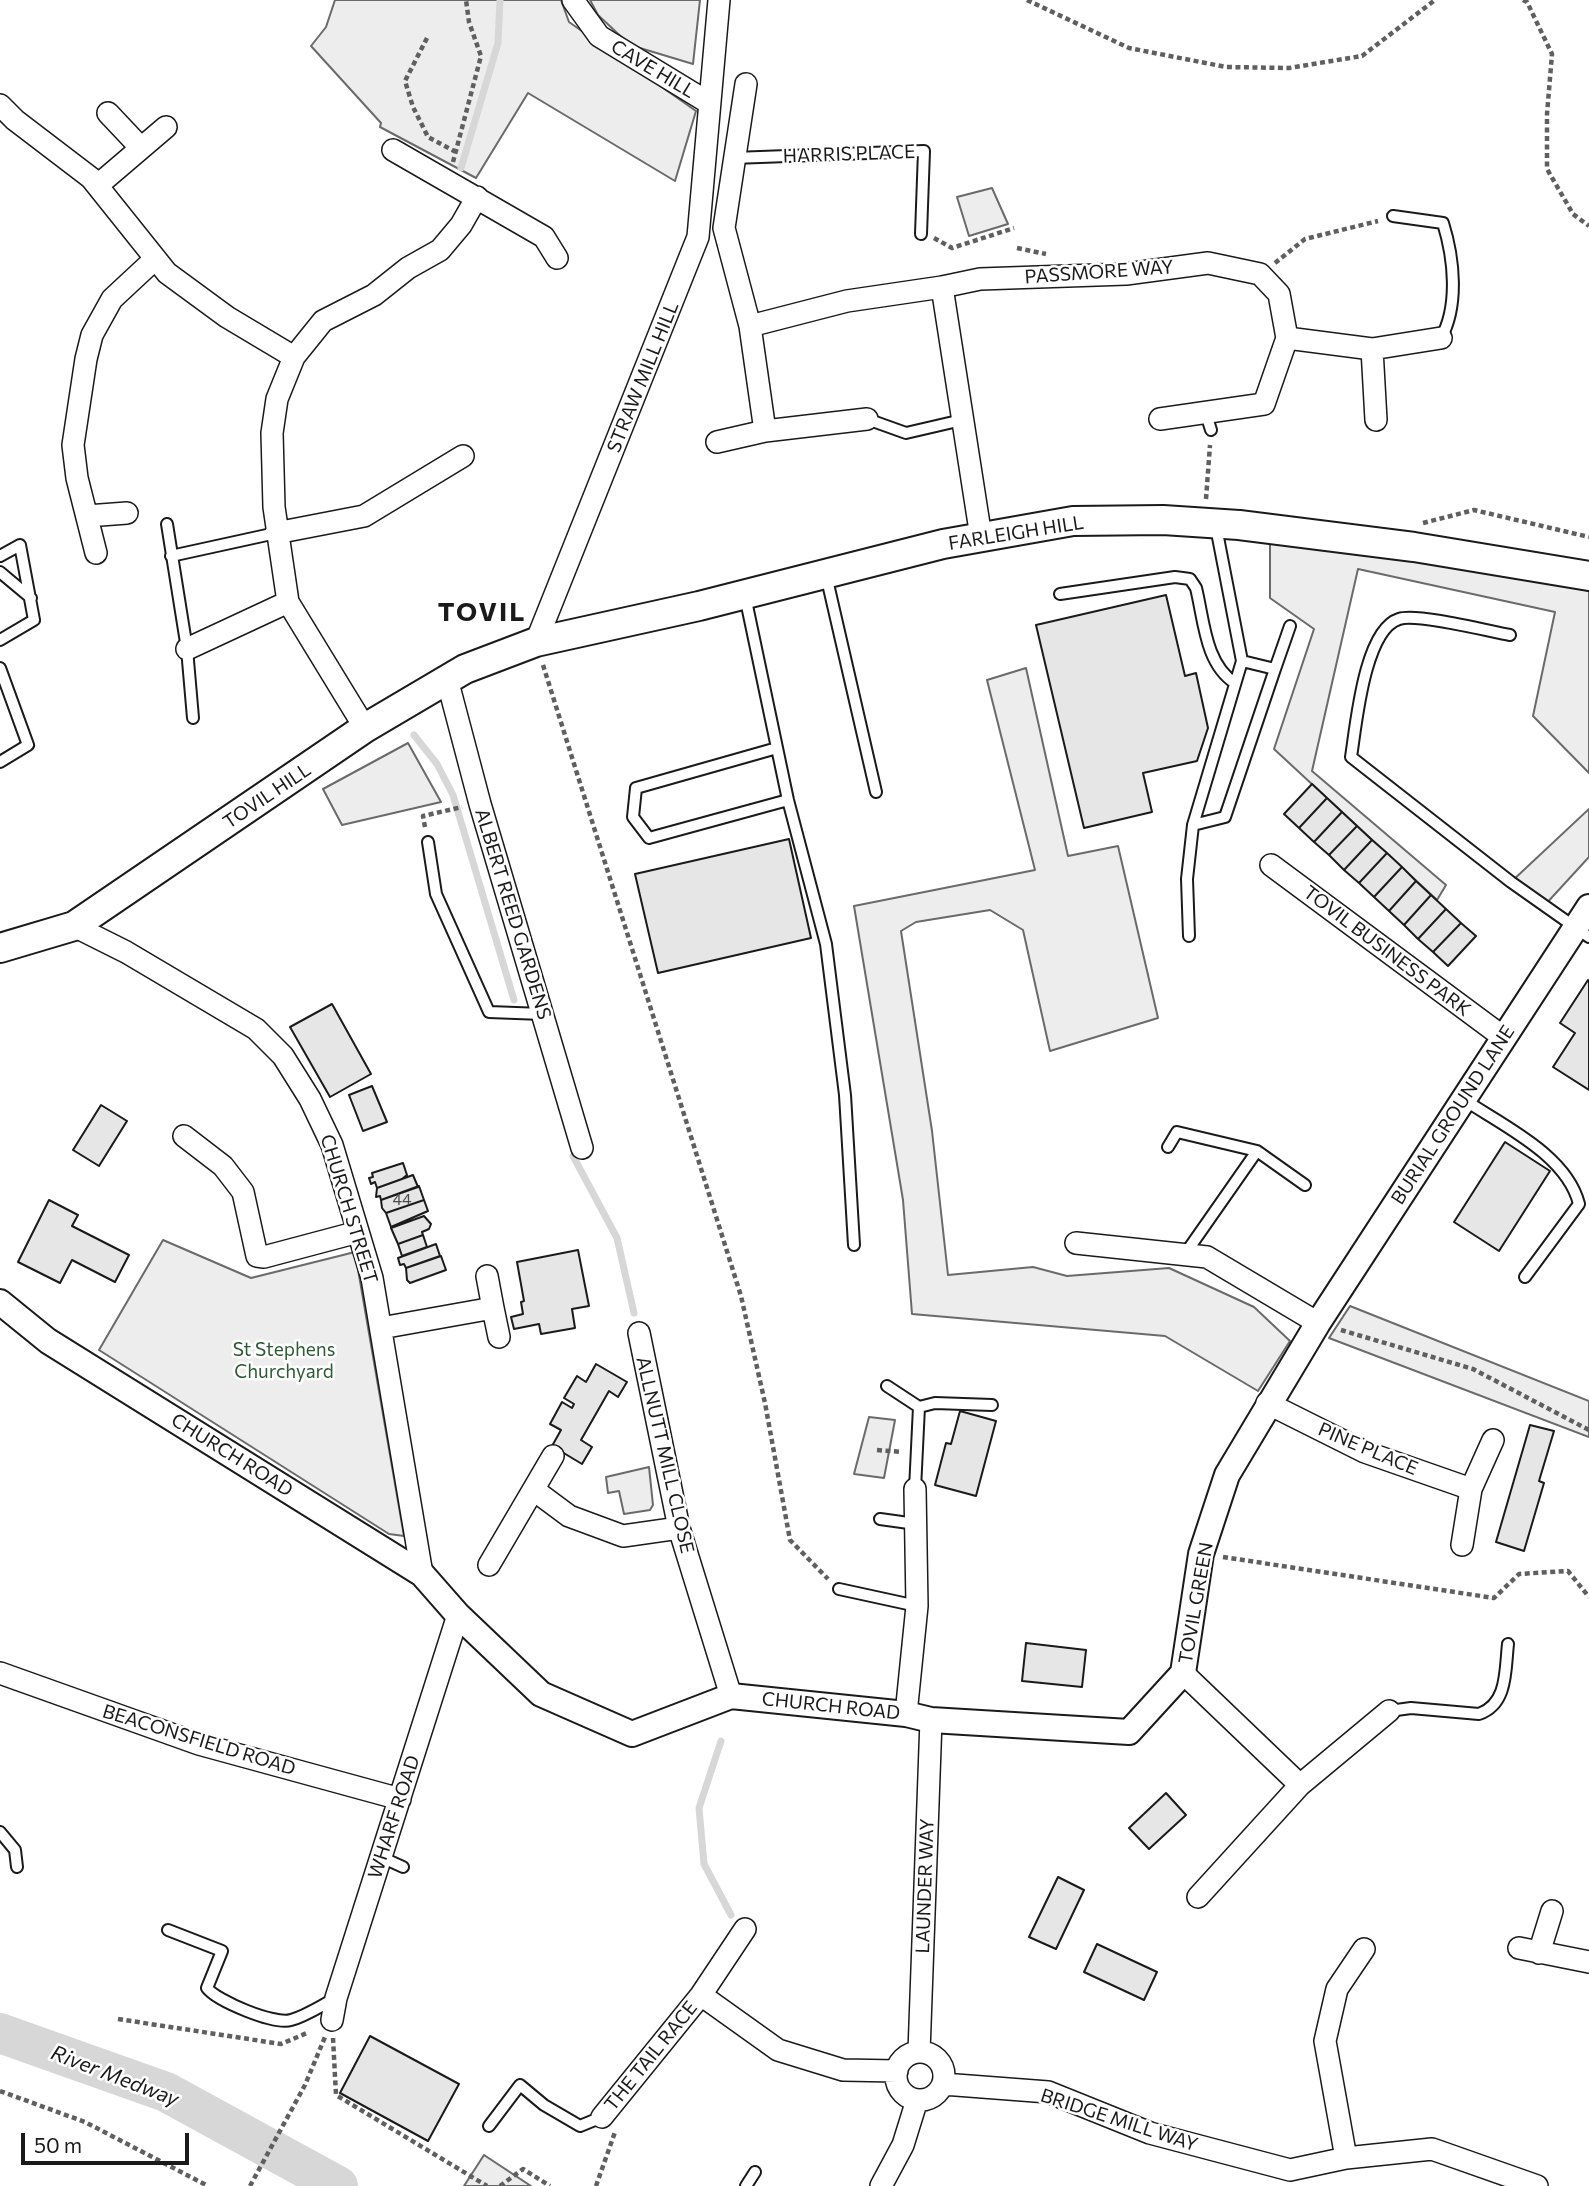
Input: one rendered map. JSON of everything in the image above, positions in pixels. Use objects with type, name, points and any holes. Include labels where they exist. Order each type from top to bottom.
[{"type":"main road","name":"FARLEIGH HILL","points":[[536,642],[981,537],[1073,521],[1163,520],[1216,524],[1413,547],[1589,576]]},
{"type":"main road","name":"TOVIL HILL","points":[[0,948],[74,926],[365,728],[447,679],[536,642]]},
{"type":"street","name":"CAVE HILL","points":[[573,0],[599,36],[709,103]]},
{"type":"street","name":"STRAW MILL HILL","points":[[536,642],[698,237],[719,0]]},
{"type":"street","points":[[746,84],[724,228],[750,326],[765,431]]},
{"type":"street","points":[[0,105],[98,185],[155,259],[191,292],[294,357]]},
{"type":"street","points":[[108,113],[141,148]]},
{"type":"street","points":[[98,185],[166,127]]},
{"type":"street","points":[[393,150],[544,237],[556,258]]},
{"type":"street","points":[[365,728],[288,602],[276,533],[272,433],[277,399],[294,357],[323,321],[374,295],[408,268],[440,250],[461,225],[477,197]]},
{"type":"street","points":[[96,553],[73,445],[92,335],[112,299],[155,259]]},
{"type":"street","name":"PASSMORE WAY","points":[[750,326],[847,301],[980,279],[1126,274],[1208,263],[1260,274]]},
{"type":"street","points":[[1160,419],[1209,422],[1264,404],[1287,338],[1279,294],[1260,274]]},
{"type":"street","points":[[942,287],[981,537]]},
{"type":"street","points":[[1287,338],[1372,349],[1441,338]]},
{"type":"street","points":[[1372,349],[1376,420]]},
{"type":"street","points":[[717,442],[765,431],[867,419]]},
{"type":"street","points":[[276,533],[364,516],[463,456]]},
{"type":"street","points":[[87,516],[127,513]]},
{"type":"street","points":[[187,649],[288,602]]},
{"type":"street","name":"ALBERT REED GARDENS","points":[[447,679],[480,804],[582,1148]]},
{"type":"street","name":"TOVIL BUSINESS PARK","points":[[1271,865],[1503,1037]]},
{"type":"street","name":"BURIAL GROUND LANE","points":[[1318,1323],[1503,1037],[1582,933],[1589,907]]},
{"type":"street","name":"CHURCH STREET","points":[[74,926],[126,952],[256,1029],[283,1056],[310,1099],[332,1144],[372,1278],[422,1574]]},
{"type":"street","points":[[184,1136],[223,1166],[243,1192],[257,1256],[264,1257],[358,1232]]},
{"type":"street","points":[[1076,1243],[1207,1257],[1318,1323]]},
{"type":"street","points":[[487,1276],[499,1337]]},
{"type":"street","name":"CHURCH ROAD","points":[[0,1302],[48,1341],[422,1574],[458,1615],[541,1695],[632,1734],[731,1696],[906,1714],[931,1720]]},
{"type":"street","points":[[381,1328],[494,1308]]},
{"type":"street","name":"TOVIL GREEN","points":[[931,1720],[1129,1732],[1183,1672],[1202,1553],[1227,1475],[1267,1403],[1318,1323]]},
{"type":"street","name":"ALLNUTT MILL CLOSE","points":[[639,1333],[679,1528],[731,1696]]},
{"type":"street","name":"PINE PLACE","points":[[1267,1403],[1366,1452],[1471,1489]]},
{"type":"street","points":[[1462,1545],[1471,1489],[1493,1440]]},
{"type":"street","points":[[489,1565],[554,1456]]},
{"type":"street","points":[[906,1714],[917,1606],[915,1489]]},
{"type":"street","points":[[534,1490],[569,1516],[623,1536],[679,1528]]},
{"type":"street","name":"WHARF ROAD","points":[[324,2014],[336,1998],[458,1615]]},
{"type":"street","points":[[1183,1672],[1300,1785]]},
{"type":"street","name":"BEACONSFIELD ROAD","points":[[0,1673],[199,1744],[400,1799]]},
{"type":"street","points":[[1198,1898],[1300,1785],[1390,1711]]},
{"type":"street","name":"LAUNDER WAY","points":[[919,2052],[931,1720]]},
{"type":"street","points":[[1552,1911],[1529,1951],[1589,1962]]},
{"type":"street","name":"THE TAIL RACE","points":[[602,2118],[701,1995],[745,1928]]},
{"type":"street","points":[[1346,2158],[1325,2040],[1337,1990],[1364,1949]]},
{"type":"street","name":"THE TAIL RACE","points":[[701,1995],[778,2050],[843,2070],[897,2071]]},
{"type":"street","points":[[919,2052],[939,2061],[943,2068],[943,2084],[933,2097],[917,2100],[902,2092],[898,2086],[897,2071],[905,2058],[919,2052]]},
{"type":"street","name":"BRIDGE MILL WAY","points":[[943,2084],[1048,2092],[1150,2133],[1288,2178],[1346,2158],[1432,2149],[1504,2181],[1537,2186]]},
{"type":"street","points":[[881,2186],[903,2145],[917,2100]]},
{"type":"lane","name":"HARRIS PLACE","points":[[733,158],[924,151],[920,234]]},
{"type":"lane","points":[[1394,216],[1443,223],[1451,251],[1450,321],[1441,338]]},
{"type":"lane","points":[[867,419],[906,433],[962,420]]},
{"type":"lane","points":[[167,524],[187,649],[193,718]]},
{"type":"lane","points":[[1189,936],[1187,879],[1193,825],[1242,661],[1216,524]]},
{"type":"lane","points":[[172,556],[276,533]]},
{"type":"lane","points":[[0,556],[20,545],[34,621],[0,640]]},
{"type":"lane","points":[[0,572],[31,598]]},
{"type":"lane","points":[[826,572],[876,792]]},
{"type":"lane","points":[[1060,594],[1175,577],[1190,579],[1196,588],[1213,658],[1221,674],[1235,683]]},
{"type":"lane","points":[[745,593],[788,800],[826,944],[845,1095],[854,1245]]},
{"type":"lane","points":[[1510,635],[1412,618],[1394,621],[1380,638],[1366,670],[1351,757],[1582,933]]},
{"type":"lane","points":[[1193,825],[1225,817],[1290,626]]},
{"type":"lane","points":[[1242,661],[1275,669]]},
{"type":"lane","points":[[0,668],[28,745],[0,762]]},
{"type":"lane","points":[[777,748],[636,788],[633,817],[649,838],[788,800]]},
{"type":"lane","points":[[428,842],[436,894],[489,1012],[544,1014]]},
{"type":"lane","points":[[1463,1099],[1539,1150],[1574,1185],[1579,1204],[1525,1277]]},
{"type":"lane","points":[[1168,1147],[1177,1132],[1257,1151],[1305,1185]]},
{"type":"lane","points":[[1185,1254],[1257,1151]]},
{"type":"lane","points":[[887,1386],[919,1408]]},
{"type":"lane","points":[[919,1408],[935,1403],[992,1405]]},
{"type":"lane","points":[[915,1489],[919,1408]]},
{"type":"lane","points":[[880,1519],[916,1524]]},
{"type":"lane","points":[[839,1589],[917,1606]]},
{"type":"lane","points":[[1390,1711],[1411,1708],[1479,1714],[1489,1711],[1497,1703],[1502,1691],[1508,1644]]},
{"type":"lane","points":[[0,1832],[15,1850],[17,1867]]},
{"type":"lane","points":[[381,1857],[403,1867]]},
{"type":"lane","points":[[169,1930],[222,1951],[207,1988],[213,1997],[274,2020],[290,2021],[324,2014]]},
{"type":"lane","points":[[489,2126],[520,2085],[544,2105],[580,2126],[602,2118]]},
{"type":"lane","points":[[746,2186],[755,2172]]},
{"type":"path","points":[[453,184],[454,151],[476,82],[481,56],[469,22],[466,0]]},
{"type":"path","points":[[1027,0],[1129,48],[1226,67],[1289,68],[1362,56],[1435,0]]},
{"type":"path","points":[[1523,0],[1527,2],[1552,54],[1547,114],[1547,169],[1573,214],[1589,226]]},
{"type":"path","points":[[427,38],[405,81],[413,107],[428,137],[454,151]]},
{"type":"path","points":[[1260,274],[1305,239],[1394,216]]},
{"type":"path","points":[[920,234],[944,241],[952,248],[1014,228]]},
{"type":"path","points":[[1017,248],[1046,254]]},
{"type":"path","points":[[1209,422],[1206,502],[1216,524]]},
{"type":"path","points":[[1416,525],[1474,510],[1589,537]]},
{"type":"path","points":[[536,642],[741,1296],[765,1403],[790,1540],[839,1589]]},
{"type":"path","points":[[428,842],[423,816],[452,810]]},
{"type":"path","points":[[1318,1323],[1473,1369],[1589,1430]]},
{"type":"path","points":[[877,1450],[917,1453]]},
{"type":"path","points":[[1202,1553],[1494,1598],[1520,1574],[1568,1571],[1589,1597]]},
{"type":"path","points":[[118,2019],[281,2044],[300,2038],[315,2026],[324,2014]]},
{"type":"path","points":[[250,2186],[305,2085],[324,2014]]},
{"type":"path","points":[[324,2014],[336,2095],[487,2186]]},
{"type":"path","points":[[0,2091],[85,2122],[208,2186]]},
{"type":"path","points":[[596,2186],[617,2134],[602,2118]]},
{"type":"path","points":[[500,2186],[523,2169],[550,2186]]},
{"type":"shaded area","points":[[335,0],[561,0],[569,22],[696,111],[675,181],[528,93],[476,178],[380,127],[381,123],[311,46],[326,27]]},
{"type":"shaded area","points":[[590,0],[700,0],[693,64],[630,45],[598,15]]},
{"type":"shaded area","points":[[992,188],[1008,224],[969,236],[957,197]]},
{"type":"shaded area","points":[[1279,538],[1589,587],[1589,773],[1533,716],[1555,612],[1358,569],[1312,771],[1446,885],[1437,900],[1274,749],[1314,629],[1270,598],[1270,544]]},
{"type":"shaded area","points":[[1026,668],[1068,856],[1118,846],[1158,1018],[1050,1051],[1023,930],[990,910],[916,922],[901,931],[932,1131],[948,1275],[1033,1267],[1067,1276],[1169,1268],[1254,1307],[1290,1341],[1258,1391],[1165,1336],[912,1314],[903,1200],[854,906],[1035,870],[987,680]]},
{"type":"shaded area","points":[[408,743],[441,802],[342,825],[323,789]]},
{"type":"shaded area","points":[[1589,809],[1589,857],[1544,906],[1511,882]]},
{"type":"shaded area","name":"St Stephens Churchyard","points":[[163,1240],[251,1278],[355,1252],[404,1536],[389,1534],[99,1350]]},
{"type":"shaded area","points":[[1350,1306],[1589,1401],[1589,1437],[1329,1338]]},
{"type":"shaded area","points":[[869,1417],[895,1420],[884,1478],[854,1474]]},
{"type":"shaded area","points":[[649,1467],[653,1505],[650,1510],[624,1514],[619,1491],[608,1493],[606,1477]]},
{"type":"shaded area","points":[[484,2155],[531,2186],[464,2186]]},
{"type":"building","points":[[1166,595],[1185,676],[1196,673],[1208,728],[1197,761],[1143,773],[1152,812],[1084,828],[1036,625]]},
{"type":"building","points":[[1312,784],[1327,798],[1299,828],[1284,814]]},
{"type":"building","points":[[1327,798],[1342,812],[1314,842],[1299,828]]},
{"type":"building","points":[[1342,812],[1357,826],[1329,855],[1314,842]]},
{"type":"building","points":[[1357,826],[1372,840],[1344,870],[1329,855]]},
{"type":"building","points":[[789,839],[811,938],[658,973],[635,874]]},
{"type":"building","points":[[1372,840],[1387,853],[1359,883],[1344,870]]},
{"type":"building","points":[[1387,853],[1402,867],[1374,897],[1359,883]]},
{"type":"building","points":[[1402,867],[1416,881],[1389,911],[1374,897]]},
{"type":"building","points":[[1416,881],[1431,895],[1404,925],[1389,911]]},
{"type":"building","points":[[1431,895],[1446,909],[1418,939],[1404,925]]},
{"type":"building","points":[[1446,909],[1461,923],[1433,952],[1418,939]]},
{"type":"building","points":[[1461,923],[1476,936],[1448,966],[1433,952]]},
{"type":"building","points":[[1588,980],[1589,1090],[1553,1067],[1575,1033],[1560,1023]]},
{"type":"building","points":[[332,1004],[371,1074],[330,1097],[290,1027]]},
{"type":"building","points":[[372,1086],[387,1122],[363,1131],[349,1095]]},
{"type":"building","points":[[101,1105],[127,1121],[99,1166],[73,1150]]},
{"type":"building","points":[[1505,1142],[1550,1171],[1499,1251],[1454,1222]]},
{"type":"building","points":[[403,1163],[407,1175],[402,1179],[377,1188],[375,1182],[371,1184],[369,1178],[373,1177],[372,1173]]},
{"type":"building","points":[[413,1175],[418,1187],[381,1200],[380,1196],[376,1197],[377,1188]]},
{"type":"building","points":[[419,1186],[424,1200],[386,1213],[382,1208],[381,1200]]},
{"type":"building","points":[[49,1200],[78,1215],[72,1226],[129,1255],[115,1282],[72,1260],[60,1283],[18,1262]]},
{"type":"building","points":[[424,1200],[428,1211],[391,1227],[386,1213]]},
{"type":"building","points":[[424,1216],[431,1224],[429,1229],[422,1232],[423,1235],[398,1244],[391,1228]]},
{"type":"building","points":[[423,1235],[427,1247],[402,1256],[398,1244]]},
{"type":"building","points":[[436,1244],[440,1256],[406,1268],[404,1264],[400,1265],[398,1258]]},
{"type":"building","points":[[578,1250],[589,1306],[572,1309],[575,1328],[541,1334],[539,1324],[514,1329],[511,1317],[523,1314],[521,1302],[524,1301],[517,1262]]},
{"type":"building","points":[[441,1256],[446,1270],[410,1283],[407,1280],[406,1268]]},
{"type":"building","points":[[596,1364],[627,1382],[618,1397],[609,1391],[581,1440],[592,1447],[582,1464],[552,1446],[561,1430],[550,1424],[562,1402],[572,1408],[574,1404],[564,1398],[577,1376],[586,1382]]},
{"type":"building","points":[[960,1411],[996,1421],[976,1496],[935,1485],[946,1443],[951,1444]]},
{"type":"building","points":[[1530,1425],[1554,1431],[1539,1481],[1544,1483],[1524,1551],[1496,1542]]},
{"type":"building","points":[[1026,1643],[1086,1650],[1082,1687],[1022,1681]]},
{"type":"building","points":[[1166,1793],[1186,1815],[1149,1849],[1129,1828]]},
{"type":"building","points":[[1058,1877],[1084,1890],[1056,1949],[1029,1937]]},
{"type":"building","points":[[1097,1944],[1157,1972],[1144,2000],[1084,1972]]},
{"type":"building","points":[[370,2036],[459,2084],[428,2141],[340,2093]]},
{"type":"waterway","points":[[461,168],[498,43],[500,0]]},
{"type":"waterway","points":[[414,735],[437,764],[453,795],[514,1000]]},
{"type":"waterway","points":[[573,1156],[617,1238],[634,1313]]},
{"type":"waterway","points":[[721,1741],[699,1808],[704,1864],[731,1915]]},
{"type":"waterway","name":"River Medway","points":[[0,2033],[166,2092],[338,2186]]},
{"type":"district","name":"TOVIL","points":[[482,612]]}]
